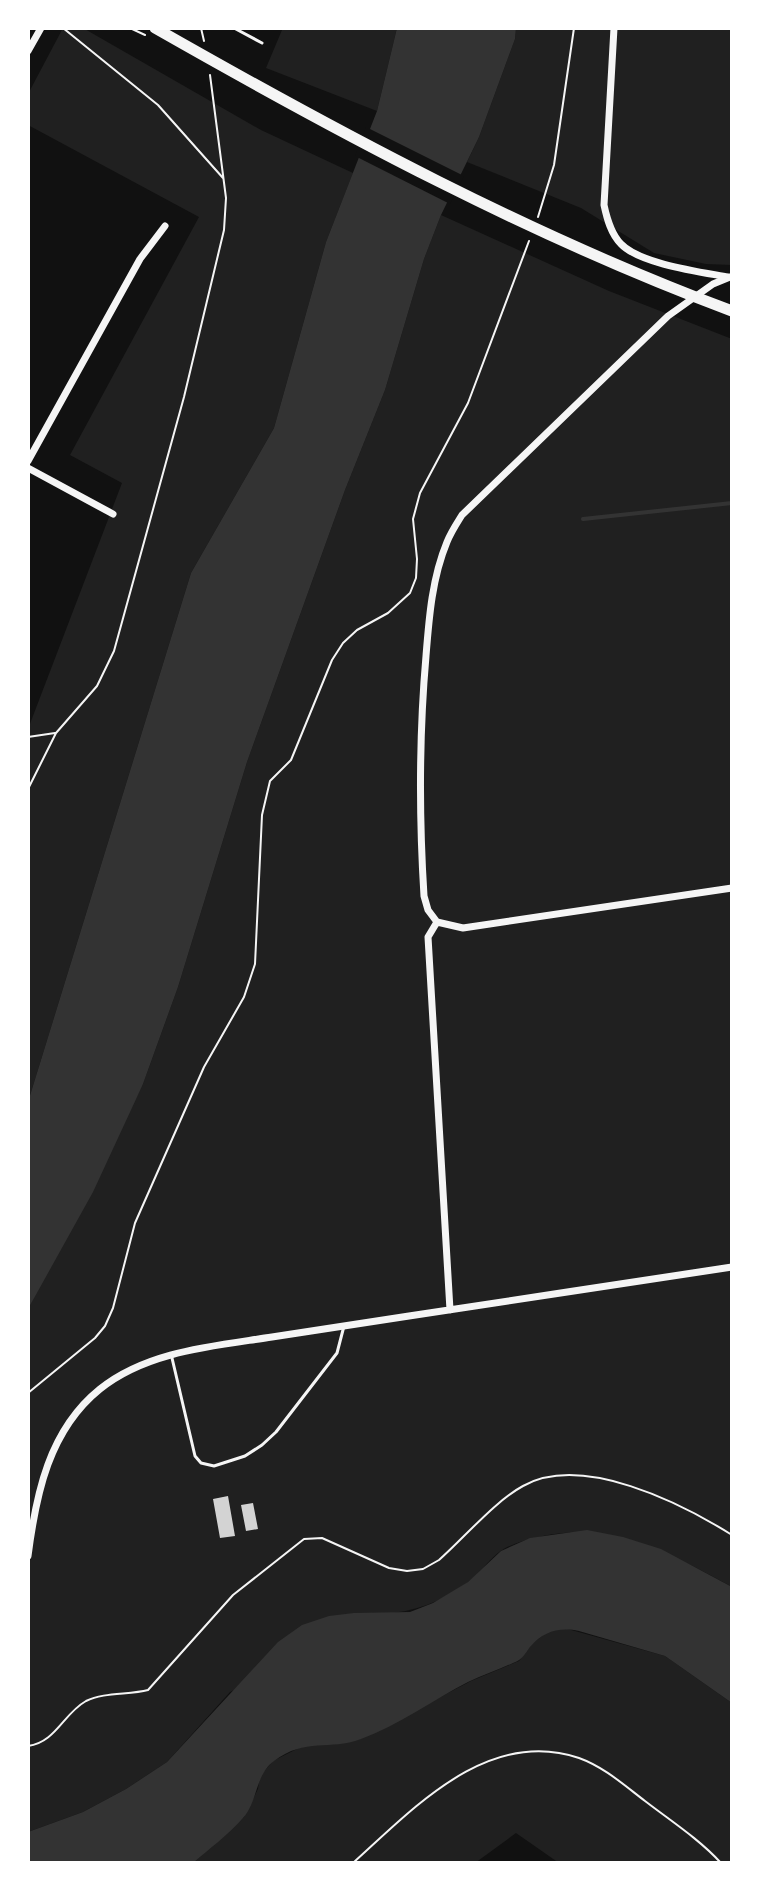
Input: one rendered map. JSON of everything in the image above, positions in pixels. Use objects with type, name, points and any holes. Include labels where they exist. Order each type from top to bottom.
[{"type":"highway","points":[[154,32],[338,132],[576,247],[732,311]]},
{"type":"street","points":[[28,51],[41,28]]},
{"type":"street","points":[[614,28],[604,205],[609,226],[621,244],[633,253],[670,265],[731,277]]},
{"type":"street","points":[[28,461],[140,259],[165,226]]},
{"type":"street","points":[[731,277],[713,284],[668,316],[462,515],[447,540],[429,616],[422,700],[420,795],[423,882],[428,910],[437,922],[463,928],[732,888]]},
{"type":"street","points":[[28,468],[113,514]]},
{"type":"street","points":[[437,922],[428,937],[450,1310]]},
{"type":"street","points":[[28,1556],[41,1482],[53,1451],[76,1412],[92,1395],[121,1374],[148,1362],[344,1326],[732,1267]]},
{"type":"lane","points":[[234,28],[262,43]]},
{"type":"lane","points":[[171,1356],[195,1456],[201,1463],[214,1466],[250,1454],[276,1432],[337,1353],[344,1326]]},
{"type":"path","points":[[63,28],[158,105],[224,179]]},
{"type":"path","points":[[130,28],[154,32]]},
{"type":"path","points":[[201,28],[205,48]]},
{"type":"path","points":[[535,224],[554,165],[574,28]]},
{"type":"path","points":[[28,789],[56,733],[97,686],[114,651],[184,397],[224,230],[226,198],[210,74]]},
{"type":"path","points":[[535,215],[548,222]]},
{"type":"path","points":[[28,1393],[95,1338],[105,1326],[113,1308],[135,1223],[204,1067],[244,997],[255,964],[262,815],[270,781],[291,760],[332,660],[343,643],[357,630],[388,613],[410,593],[416,578],[413,519],[420,493],[468,403],[529,239]]},
{"type":"path","points":[[28,737],[56,733]]},
{"type":"path","points":[[28,1746],[45,1742],[87,1701],[148,1690],[233,1595],[304,1539],[322,1538],[389,1568],[407,1571],[423,1569],[439,1560],[521,1486],[548,1476],[579,1475],[627,1485],[704,1518],[732,1535]]},
{"type":"path","points":[[353,1863],[443,1785],[502,1755],[524,1751],[551,1752],[579,1758],[604,1770],[706,1847],[721,1863]]},
{"type":"shaded area","points":[[63,28],[83,28],[261,130],[353,173],[326,242],[274,428],[191,573],[28,1102],[28,729],[122,483],[70,455],[199,217],[28,125],[28,94]]},
{"type":"shaded area","points":[[280,28],[397,28],[377,111],[266,68],[282,30]]},
{"type":"shaded area","points":[[397,28],[516,28],[515,39],[479,137],[441,215],[424,259],[385,390],[345,490],[247,762],[178,987],[143,1084],[93,1192],[28,1309],[28,1102],[191,573],[274,428],[326,242],[377,111]]},
{"type":"shaded area","points":[[516,28],[732,28],[732,265],[706,264],[654,253],[581,208],[467,162],[515,39]]},
{"type":"shaded area","points":[[441,215],[609,291],[732,339],[732,1587],[664,1552],[618,1537],[569,1533],[519,1542],[498,1553],[471,1580],[447,1596],[406,1611],[383,1614],[230,1692],[167,1762],[83,1812],[28,1832],[28,1309],[143,1084],[178,987],[247,762],[345,490],[385,390],[424,259]]},
{"type":"shaded area","points":[[587,1530],[661,1549],[732,1587],[732,1703],[665,1656],[579,1631],[558,1630],[541,1637],[516,1662],[468,1682],[375,1733],[349,1742],[297,1749],[274,1761],[263,1773],[252,1804],[243,1818],[193,1863],[28,1863],[28,1832],[83,1812],[167,1762],[278,1642],[302,1625],[329,1616],[410,1612],[433,1603],[468,1582],[501,1551],[530,1538]]},
{"type":"shaded area","points":[[564,1628],[665,1656],[732,1703],[732,1863],[559,1863],[516,1833],[475,1863],[193,1863],[244,1817],[258,1789],[260,1776],[273,1761],[314,1744],[339,1744],[360,1739],[471,1681],[519,1661],[532,1644],[547,1632]]},
{"type":"pier","points":[[366,127],[464,176],[450,204],[355,156]]},
{"type":"building","points":[[228,1496],[235,1536],[220,1538],[213,1499]]},
{"type":"building","points":[[253,1503],[258,1529],[246,1531],[241,1505]]},
{"type":"waterway","points":[[583,519],[732,503]]}]
